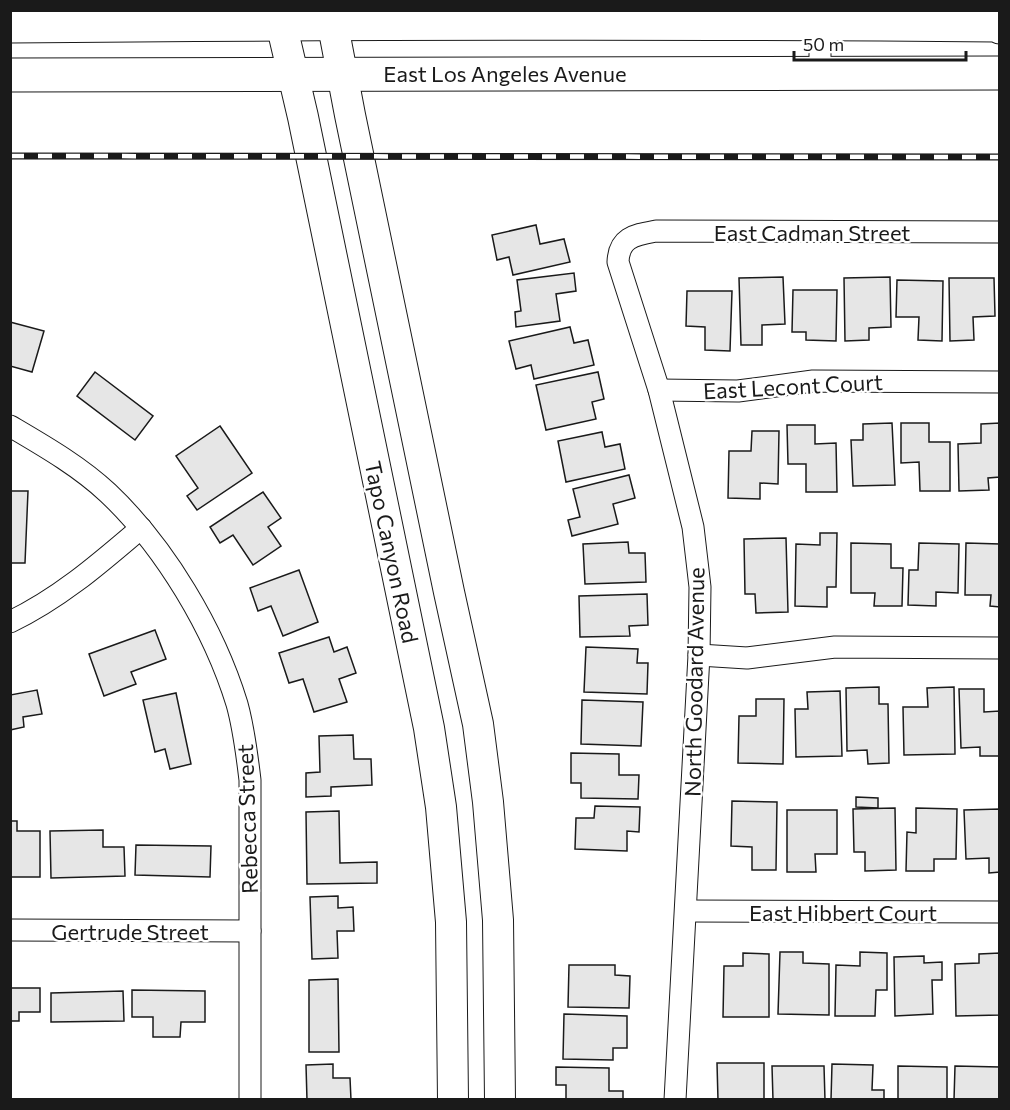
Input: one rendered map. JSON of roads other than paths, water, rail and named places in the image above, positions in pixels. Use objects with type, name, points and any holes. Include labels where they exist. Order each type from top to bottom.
[{"type":"main road","points":[[10,26],[279,17],[820,17],[996,25],[999,27]]},
{"type":"main road","name":"Tapo Canyon Road","points":[[279,17],[429,728],[441,807],[451,922],[453,1100]]},
{"type":"main road","points":[[331,17],[446,580],[478,724],[488,802],[498,920],[500,1100]]},
{"type":"main road","name":"East Los Angeles Avenue","points":[[10,75],[999,73]]},
{"type":"street","points":[[820,17],[820,73]]},
{"type":"street","name":"East Cadman Street","points":[[625,240],[657,231],[999,232]]},
{"type":"street","name":"North Goodard Avenue","points":[[625,240],[618,250],[618,261],[659,390],[693,527],[700,587],[699,655],[675,1100]]},
{"type":"street","name":"East Lecont Court","points":[[659,390],[738,391],[813,381],[999,382]]},
{"type":"street","name":"Rebecca Street","points":[[10,426],[55,452],[98,485],[141,528],[171,568],[192,604],[221,662],[237,705],[246,745],[249,780],[250,1100]]},
{"type":"street","points":[[10,622],[38,609],[78,582],[141,528]]},
{"type":"street","points":[[699,655],[747,658],[835,647],[999,648]]},
{"type":"street","name":"East Hibbert Court","points":[[686,911],[999,912]]},
{"type":"street","name":"Gertrude Street","points":[[10,930],[250,931]]},
{"type":"railway","points":[[10,156],[1000,157]]}]
